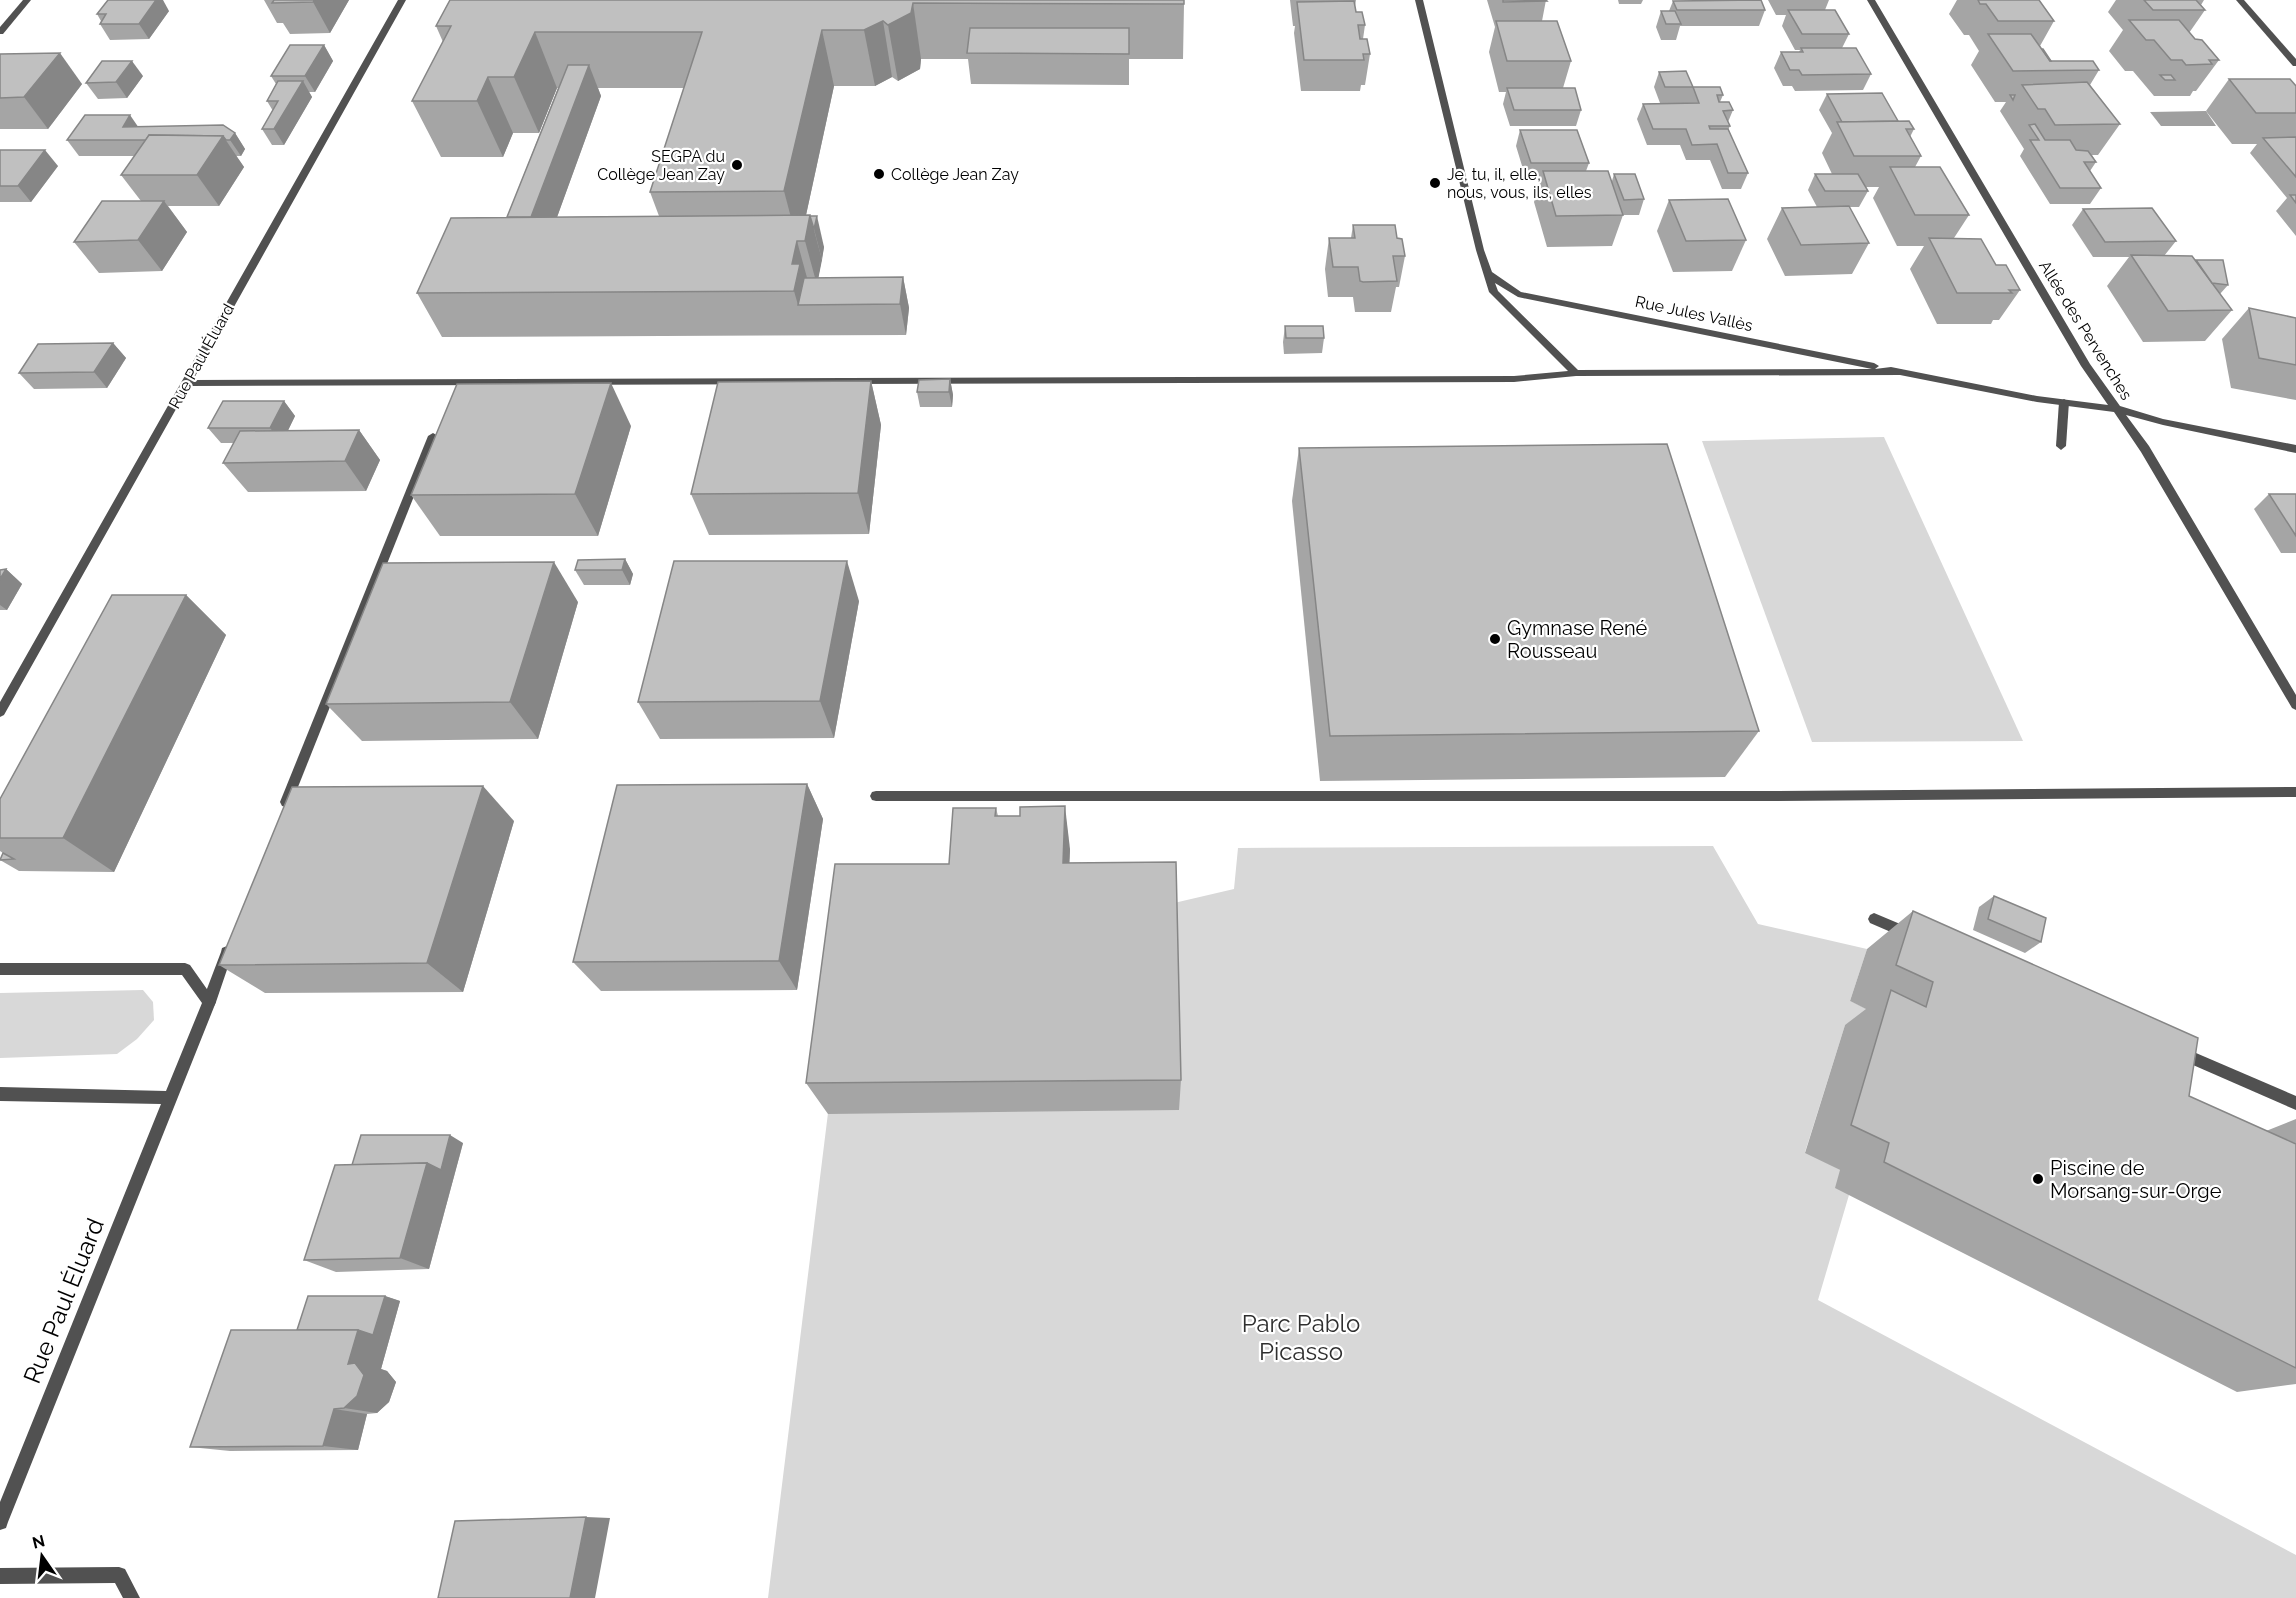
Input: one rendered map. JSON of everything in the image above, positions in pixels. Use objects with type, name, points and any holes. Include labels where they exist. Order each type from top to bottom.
[{"type":"street","points":[[0,32],[27,0]]},
{"type":"street","name":"Rue Paul Éluard","points":[[0,712],[402,0]]},
{"type":"street","points":[[1419,0],[1487,273],[1494,292],[1576,373]]},
{"type":"street","name":"Allée des Pervenches","points":[[1872,0],[2086,366],[2145,449],[2296,705]]},
{"type":"street","points":[[2240,0],[2296,64]]},
{"type":"street","name":"Rue Jules Vallès","points":[[1487,273],[1518,294],[1899,372]]},
{"type":"street","points":[[185,383],[1514,380],[1576,373],[1899,372],[2064,402],[2117,409],[2163,422],[2296,449]]},
{"type":"street","points":[[2061,446],[2064,402]]},
{"type":"street","points":[[279,819],[433,436]]},
{"type":"street","points":[[876,796],[1774,796],[2296,792]]},
{"type":"street","points":[[1874,919],[1917,938]]},
{"type":"street","name":"Rue Paul Éluard","points":[[0,1522],[172,1098],[232,938]]},
{"type":"street","points":[[0,969],[184,969],[209,1002]]},
{"type":"street","points":[[2166,1046],[2296,1103]]},
{"type":"street","points":[[0,1094],[172,1098]]},
{"type":"street","points":[[0,1576],[119,1575],[132,1598]]},
{"type":"green space","points":[[1884,437],[2023,741],[1812,742],[1702,441]]},
{"type":"green space","name":"Parc Pablo Picasso","points":[[1713,846],[1758,924],[1867,949],[1850,1001],[1884,1017],[1845,1025],[1805,1152],[1840,1170],[1849,1195],[1818,1300],[2296,1555],[2296,1598],[768,1598],[828,1113],[1174,903],[1234,889],[1238,848]]},
{"type":"green space","points":[[143,990],[153,1002],[154,1020],[137,1039],[117,1054],[0,1058],[0,993]]},
{"type":"shaded area","points":[[2206,111],[2216,126],[2161,126],[2150,112]]},
{"type":"building","points":[[108,0],[156,0],[139,24],[100,24],[106,14],[97,14]]},
{"type":"building","points":[[274,0],[315,0],[313,2],[272,3]]},
{"type":"building","points":[[450,0],[1184,0],[1184,4],[913,3],[911,13],[888,25],[883,21],[864,30],[822,30],[784,191],[650,192],[702,32],[535,32],[514,77],[488,77],[477,101],[412,101],[451,26],[436,26]]},
{"type":"building","points":[[1503,0],[1546,0],[1547,1],[1503,2]]},
{"type":"building","points":[[1761,0],[1765,10],[1677,10],[1673,1]]},
{"type":"building","points":[[1978,0],[2039,0],[2054,21],[1998,21],[1986,4],[1980,4]]},
{"type":"building","points":[[2144,0],[2196,0],[2205,10],[2153,10]]},
{"type":"building","points":[[1354,1],[1356,12],[1362,12],[1365,25],[1358,25],[1360,39],[1367,39],[1370,54],[1363,54],[1364,60],[1304,60],[1297,2]]},
{"type":"building","points":[[1788,10],[1835,10],[1849,34],[1802,34]]},
{"type":"building","points":[[1661,11],[1675,11],[1681,24],[1666,24]]},
{"type":"building","points":[[2129,20],[2179,20],[2195,39],[2202,40],[2219,60],[2209,60],[2212,64],[2186,65],[2182,60],[2171,60],[2154,40],[2146,40]]},
{"type":"building","points":[[1496,21],[1557,21],[1571,61],[1507,61]]},
{"type":"building","points":[[970,28],[1129,28],[1129,54],[967,53]]},
{"type":"building","points":[[1988,34],[2031,34],[2050,61],[2093,61],[2099,70],[2013,71]]},
{"type":"building","points":[[290,45],[324,45],[305,76],[271,76]]},
{"type":"building","points":[[1801,48],[1856,48],[1871,74],[1802,75],[1799,70],[1790,70],[1781,52],[1803,52]]},
{"type":"building","points":[[60,53],[24,97],[0,98],[0,54]]},
{"type":"building","points":[[102,61],[132,61],[116,82],[86,83]]},
{"type":"building","points":[[568,65],[589,65],[531,217],[507,217]]},
{"type":"building","points":[[1686,71],[1693,87],[1665,87],[1659,72]]},
{"type":"building","points":[[2160,75],[2171,75],[2175,80],[2165,80]]},
{"type":"building","points":[[2229,79],[2290,79],[2296,86],[2296,113],[2256,113]]},
{"type":"building","points":[[278,81],[303,81],[274,129],[262,129],[278,101],[267,101]]},
{"type":"building","points":[[2087,82],[2120,124],[2055,125],[2045,109],[2038,109],[2022,85]]},
{"type":"building","points":[[1693,87],[1720,87],[1723,95],[1717,95],[1719,102],[1729,102],[1733,110],[1723,111],[1730,126],[1709,126],[1710,129],[1728,129],[1748,173],[1728,173],[1717,144],[1692,145],[1686,129],[1653,129],[1643,104],[1699,103]]},
{"type":"building","points":[[1507,88],[1575,88],[1581,110],[1514,110]]},
{"type":"building","points":[[1882,93],[1898,121],[1842,122],[1827,94]]},
{"type":"building","points":[[85,115],[130,115],[123,127],[223,125],[235,133],[230,140],[226,140],[223,136],[149,135],[146,140],[67,140]]},
{"type":"building","points":[[1909,121],[1914,129],[1906,129],[1921,156],[1854,156],[1837,122]]},
{"type":"building","points":[[2035,124],[2045,140],[2070,140],[2076,150],[2088,151],[2096,162],[2084,162],[2101,188],[2060,188],[2030,140],[2039,140],[2029,125]]},
{"type":"building","points":[[1520,130],[1577,130],[1589,163],[1531,163]]},
{"type":"building","points":[[149,135],[223,136],[197,175],[121,175]]},
{"type":"building","points":[[2296,137],[2296,177],[2263,138]]},
{"type":"building","points":[[0,150],[45,150],[18,186],[0,186]]},
{"type":"building","points":[[1890,167],[1940,167],[1969,215],[1915,215]]},
{"type":"building","points":[[1543,171],[1608,171],[1623,215],[1556,216]]},
{"type":"building","points":[[1614,174],[1635,174],[1644,199],[1624,200]]},
{"type":"building","points":[[1815,174],[1858,174],[1868,191],[1825,191]]},
{"type":"building","points":[[2290,195],[2296,195],[2296,203]]},
{"type":"building","points":[[1728,199],[1746,240],[1686,241],[1669,200]]},
{"type":"building","points":[[102,201],[164,201],[138,240],[74,242]]},
{"type":"building","points":[[1849,206],[1869,243],[1801,245],[1782,208]]},
{"type":"building","points":[[2152,208],[2176,241],[2105,242],[2083,209]]},
{"type":"building","points":[[810,215],[805,241],[797,241],[792,264],[800,264],[794,291],[417,293],[451,218]]},
{"type":"building","points":[[810,216],[817,216],[814,229]]},
{"type":"building","points":[[1353,225],[1395,225],[1397,238],[1402,239],[1405,256],[1393,256],[1397,281],[1363,282],[1360,281],[1358,267],[1333,267],[1329,238],[1355,238]]},
{"type":"building","points":[[1929,238],[1981,239],[1996,265],[2006,265],[2020,290],[2009,290],[2012,293],[1957,293]]},
{"type":"building","points":[[2131,255],[2192,256],[2232,310],[2168,311]]},
{"type":"building","points":[[2196,260],[2223,260],[2228,285],[2212,283]]},
{"type":"building","points":[[903,277],[900,304],[798,305],[804,278]]},
{"type":"building","points":[[2249,308],[2296,318],[2296,365],[2259,358]]},
{"type":"building","points":[[1285,326],[1323,326],[1324,338],[1286,338]]},
{"type":"building","points":[[113,343],[94,372],[19,373],[38,344]]},
{"type":"building","points":[[950,379],[949,392],[917,392],[919,380]]},
{"type":"building","points":[[871,381],[858,493],[691,494],[718,382]]},
{"type":"building","points":[[611,383],[575,494],[411,495],[457,384]]},
{"type":"building","points":[[223,401],[284,401],[270,428],[208,428]]},
{"type":"building","points":[[359,430],[345,461],[223,463],[240,431]]},
{"type":"building","name":"Gymnase René Rousseau","points":[[1667,444],[1759,731],[1330,736],[1299,448]]},
{"type":"building","points":[[2269,494],[2296,494],[2296,536]]},
{"type":"building","points":[[625,559],[622,570],[575,570],[578,560]]},
{"type":"building","points":[[674,561],[847,561],[820,701],[638,702]]},
{"type":"building","points":[[554,562],[510,702],[326,704],[383,563]]},
{"type":"building","points":[[6,569],[0,579],[0,570]]},
{"type":"building","points":[[112,595],[186,595],[63,838],[0,838],[0,799]]},
{"type":"building","points":[[807,784],[779,961],[573,962],[617,785]]},
{"type":"building","points":[[483,786],[427,963],[219,965],[292,787]]},
{"type":"building","points":[[1065,806],[1063,863],[1176,862],[1181,1080],[806,1083],[835,864],[949,864],[953,808],[996,808],[995,816],[1020,816],[1020,807]]},
{"type":"building","points":[[3,853],[14,859],[0,860]]},
{"type":"building","points":[[1994,896],[2046,918],[2041,942],[1988,919]]},
{"type":"building","name":"Piscine de Morsang-sur-Orge","points":[[1913,911],[2198,1038],[2189,1096],[2296,1144],[2296,1368],[1884,1162],[1889,1143],[1851,1125],[1891,990],[1926,1007],[1933,982],[1896,965]]},
{"type":"building","points":[[361,1135],[450,1135],[441,1170],[427,1163],[352,1165]]},
{"type":"building","points":[[427,1163],[400,1258],[304,1260],[335,1165]]},
{"type":"building","points":[[308,1296],[385,1296],[373,1335],[358,1330],[297,1330]]},
{"type":"building","points":[[231,1330],[358,1330],[348,1364],[355,1363],[364,1375],[357,1396],[344,1408],[334,1409],[323,1446],[190,1447]]},
{"type":"building","points":[[586,1517],[570,1598],[438,1598],[455,1521]]},
{"type":"place","name":"SEGPA du Collège Jean Zay","points":[[737,165]]},
{"type":"place","name":"Collège Jean Zay","points":[[879,174]]},
{"type":"place","name":"Je, tu, il, elle, nous, vous, ils, elles","points":[[1435,183]]},
{"type":"place","name":"Gymnase René Rousseau","points":[[1495,639]]},
{"type":"place","name":"Piscine de Morsang-sur-Orge","points":[[2038,1179]]}]
